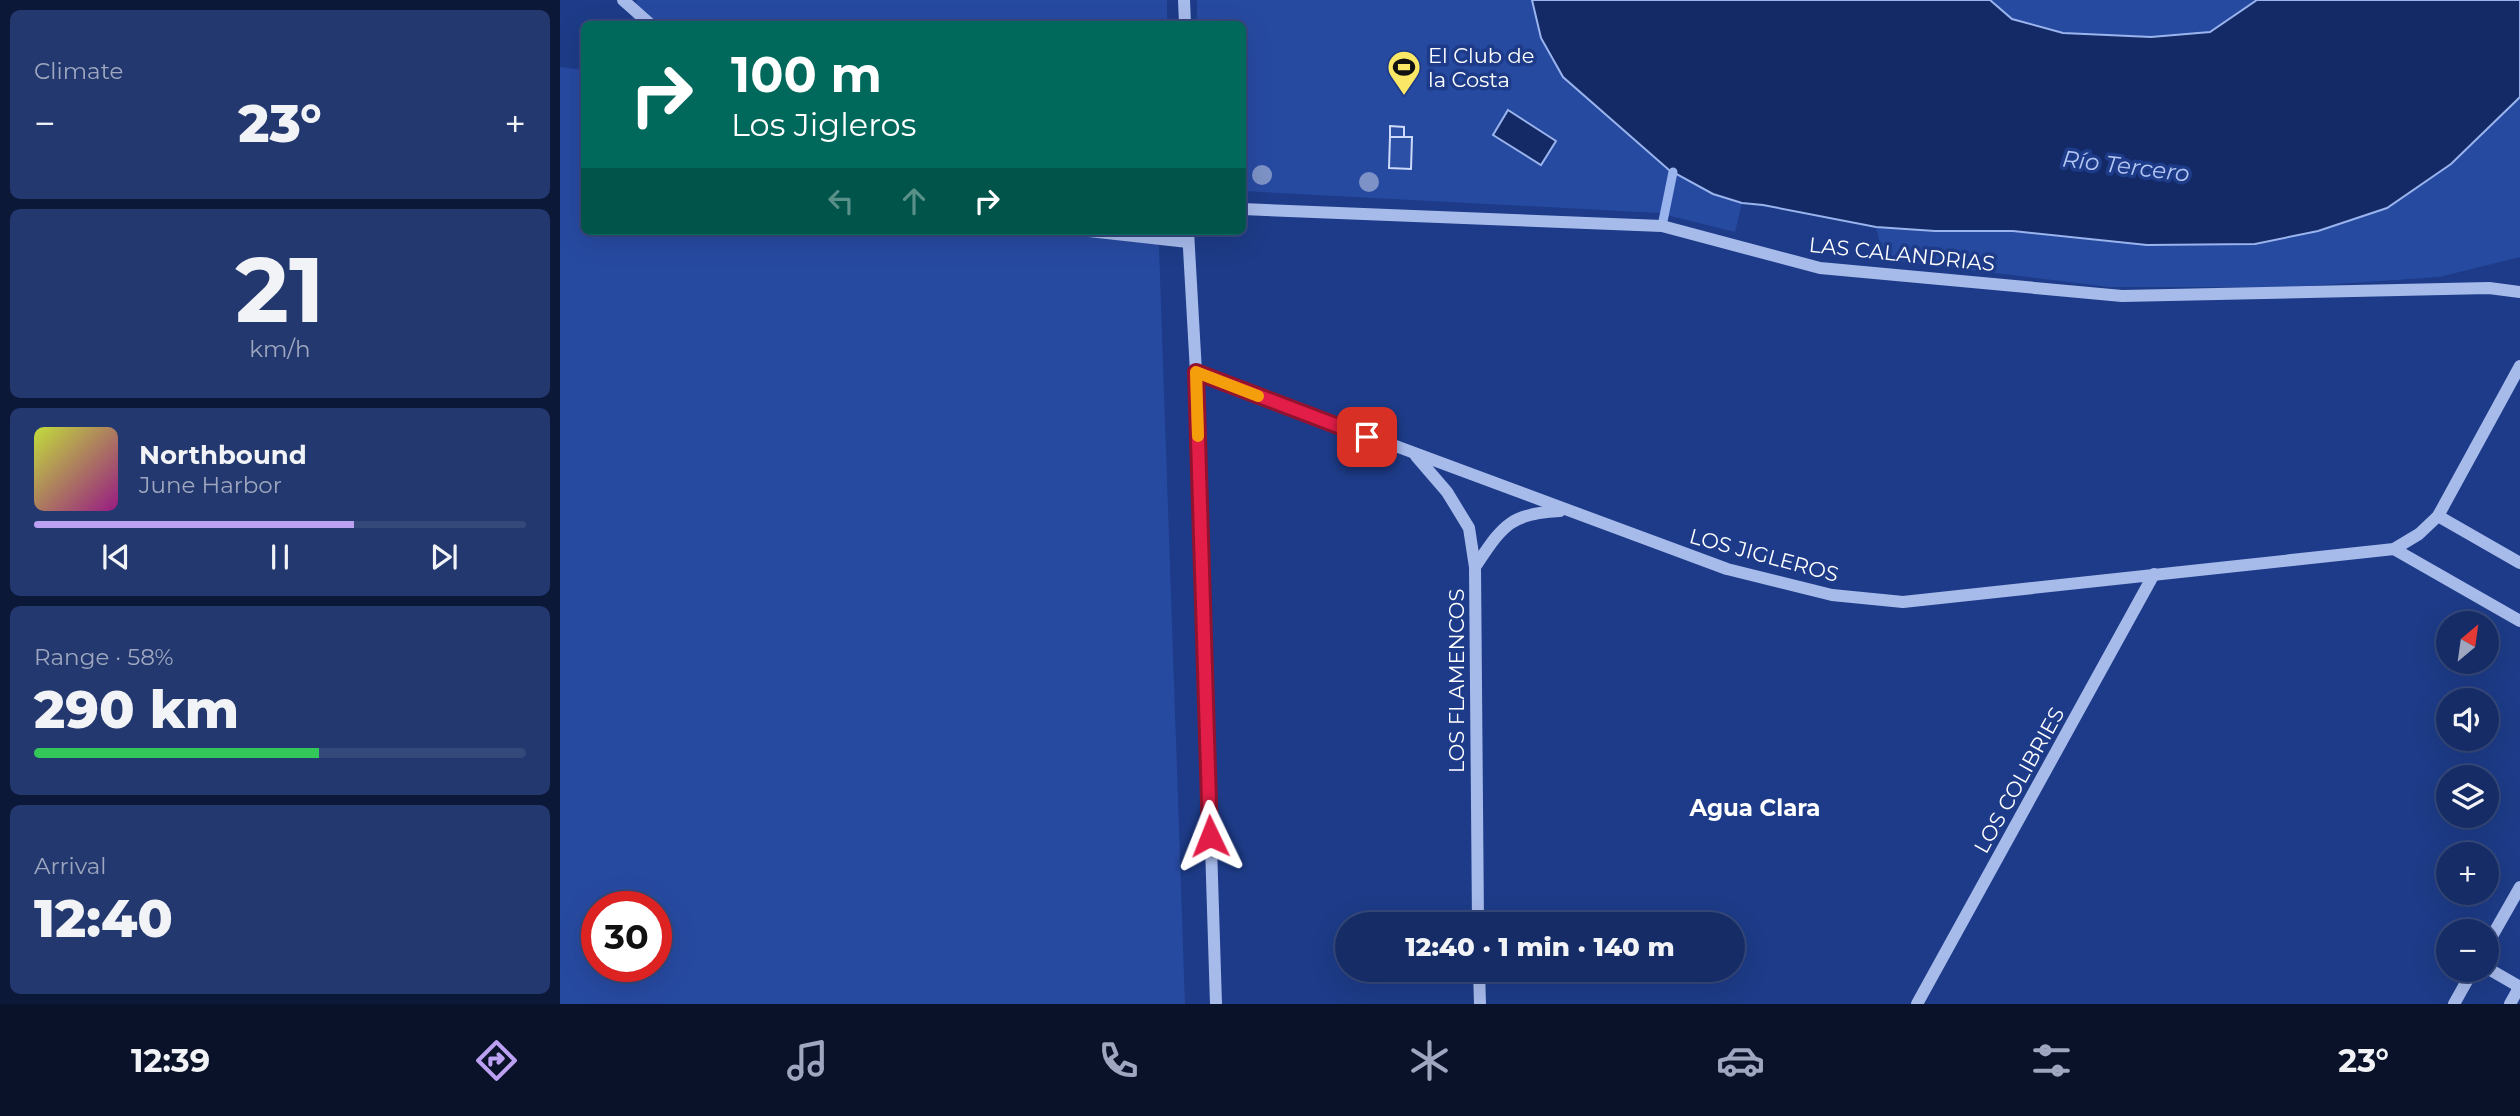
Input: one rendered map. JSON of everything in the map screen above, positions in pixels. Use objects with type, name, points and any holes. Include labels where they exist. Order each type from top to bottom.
[{"type":"street","points":[[623,0],[647,21]]},
{"type":"street","points":[[1184,0],[1185,21]]},
{"type":"street","name":"LAS CALANDRIAS","points":[[1246,209],[1662,226],[1820,268],[2122,296],[2489,288],[2520,292]]},
{"type":"street","points":[[1155,235],[1188,237],[1196,372],[1216,1004]]},
{"type":"street","points":[[2520,366],[2438,516],[2419,534],[2394,549],[2520,621]]},
{"type":"street","name":"LOS JIGLEROS","points":[[1196,372],[1416,456],[1727,569],[1832,595],[1903,602],[2394,549]]},
{"type":"street","name":"LOS FLAMENCOS","points":[[1416,456],[1447,492],[1469,528],[1475,567],[1478,912]]},
{"type":"street","points":[[1475,567],[1498,534],[1515,520],[1535,512],[1567,511]]},
{"type":"street","points":[[2438,516],[2520,563]]},
{"type":"street","name":"LOS COLIBRIES","points":[[1917,1004],[2154,574]]},
{"type":"street","points":[[2499,925],[2520,887]]},
{"type":"street","points":[[2499,975],[2520,987],[2510,1004]]},
{"type":"street","points":[[1479,982],[1480,1004]]},
{"type":"street","points":[[2454,1004],[2466,982]]},
{"type":"shaded area","points":[[637,0],[1167,0],[1167,21],[632,21]]},
{"type":"shaded area","name":"El Club de la Costa","points":[[1197,0],[1532,0],[1541,38],[1563,77],[1669,170],[1713,194],[1742,203],[1735,232],[1659,213],[1246,191],[1246,21],[1197,21]]},
{"type":"shaded area","points":[[1990,0],[2257,0],[2210,32],[2151,37],[2064,33],[2012,19]]},
{"type":"shaded area","points":[[560,67],[581,70],[581,235],[1155,235],[1159,248],[1185,1004],[560,1004]]},
{"type":"shaded area","points":[[2520,97],[2520,257],[2439,277],[2292,287],[2109,287],[1904,262],[1883,255],[1876,227],[1935,231],[2013,231],[2147,245],[2255,244],[2318,231]]},
{"type":"water","name":"Río Tercero","points":[[1532,0],[1990,0],[2012,19],[2063,33],[2151,37],[2210,32],[2257,0],[2520,0],[2520,97],[2451,164],[2387,208],[2318,231],[2255,244],[2147,245],[2013,231],[1935,231],[1876,227],[1742,203],[1713,194],[1669,170],[1563,77],[1541,38]]},
{"type":"water","points":[[1508,110],[1556,141],[1541,165],[1493,135]]},
{"type":"building","points":[[1390,126],[1404,127],[1404,137],[1390,137]]},
{"type":"building","points":[[1390,137],[1412,137],[1411,169],[1389,168]]},
{"type":"waterway","points":[[1662,226],[1673,172]]},
{"type":"slow traffic","points":[[1198,436],[1196,372],[1258,396]]},
{"type":"place","name":"El Club de la Costa","points":[[1404,97]]},
{"type":"district","name":"Agua Clara","points":[[1755,808]]},
{"type":"route","points":[[1210,836],[1196,372],[1367,437]]}]
